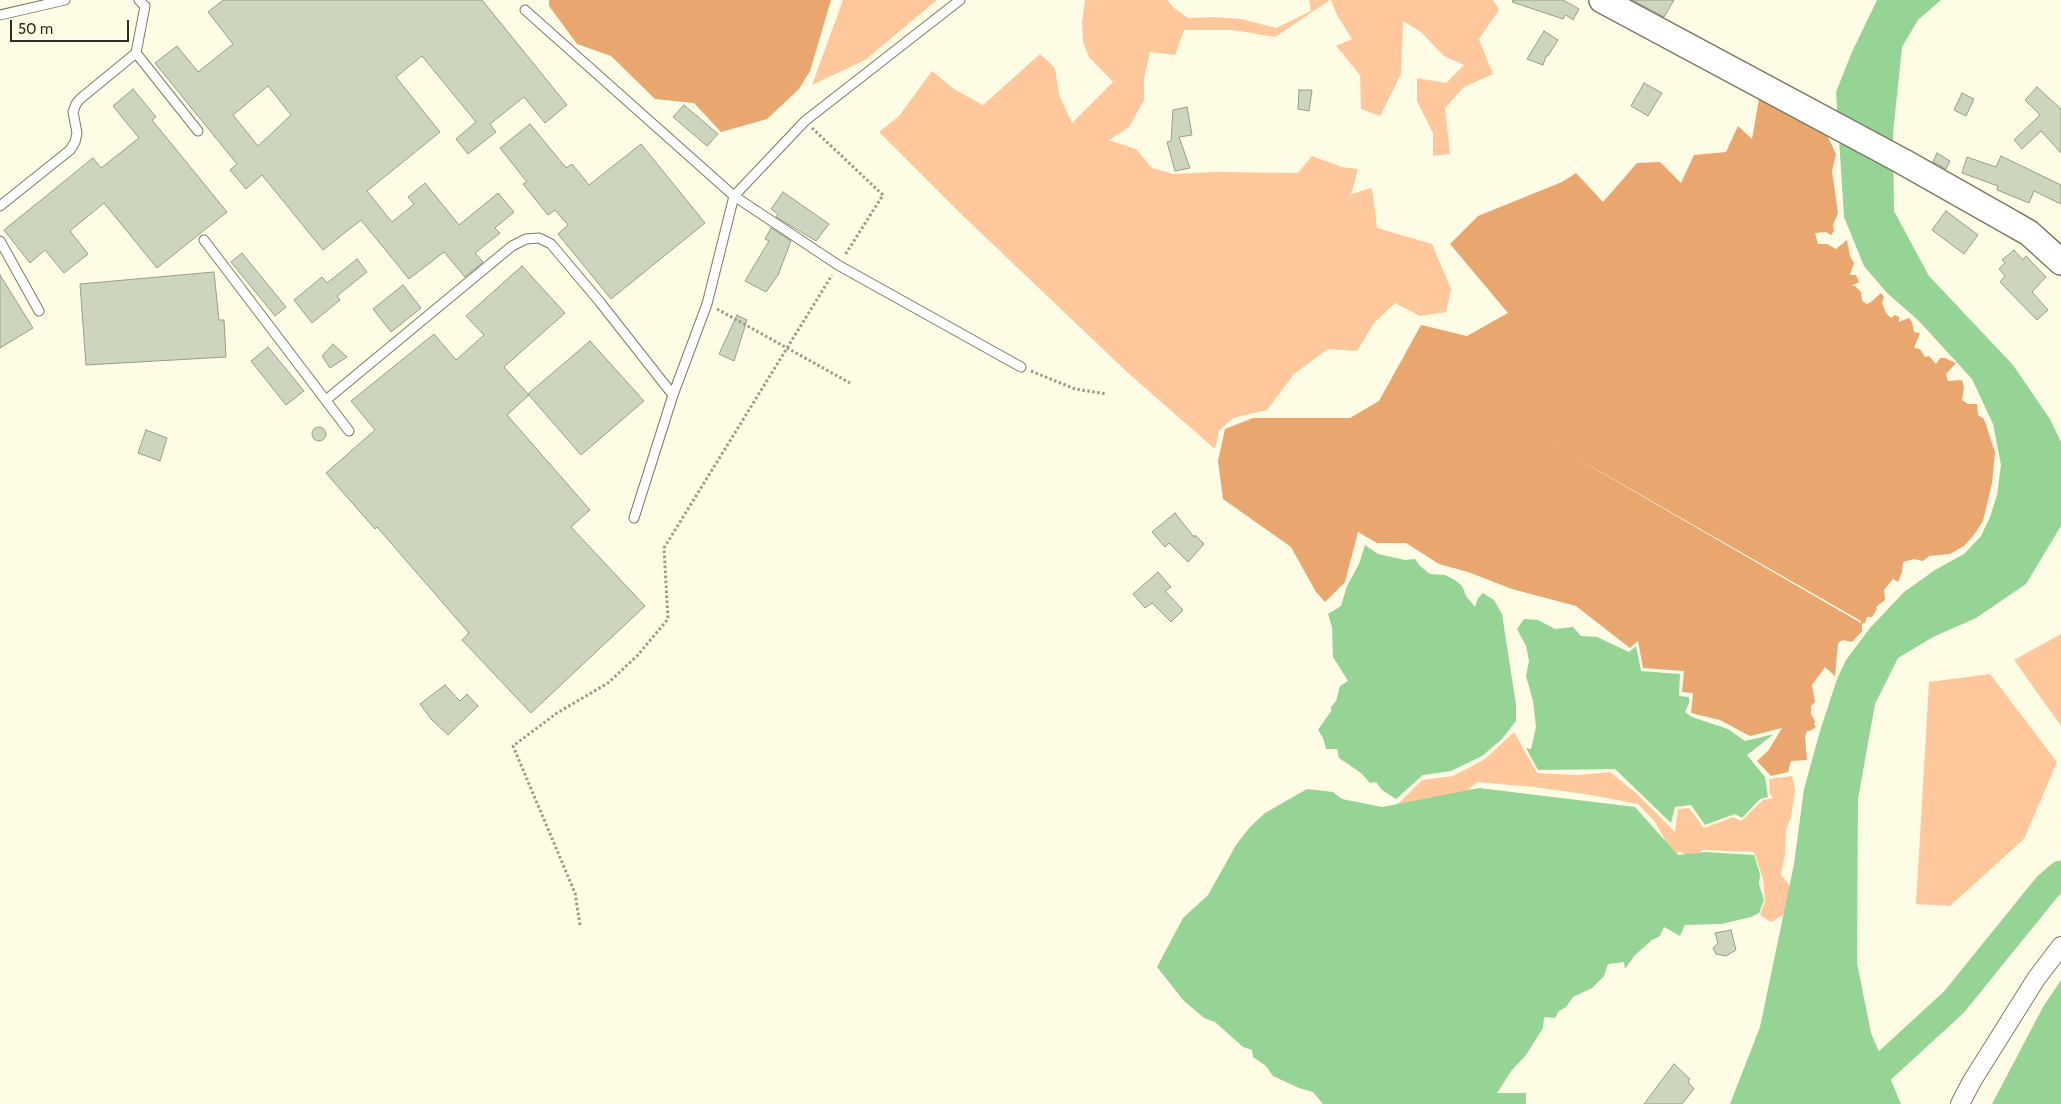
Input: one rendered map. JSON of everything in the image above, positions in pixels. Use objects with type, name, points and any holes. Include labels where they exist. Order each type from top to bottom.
[{"type":"street","points":[[1602,0],[1902,160],[2029,234],[2061,262]]},
{"type":"street","points":[[1960,1104],[1972,1081],[2036,979],[2061,946]]},
{"type":"lane","points":[[0,14],[65,0]]},
{"type":"lane","points":[[634,518],[673,395],[707,304],[734,196],[805,121],[960,0]]},
{"type":"lane","points":[[0,206],[70,150],[77,133],[73,112],[76,104],[136,53],[146,2]]},
{"type":"lane","points":[[526,10],[734,196],[838,265],[1021,367]]},
{"type":"lane","points":[[136,53],[198,131]]},
{"type":"lane","points":[[326,400],[512,246],[526,239],[539,238],[551,244],[599,301],[673,395]]},
{"type":"lane","points":[[204,240],[349,431]]},
{"type":"lane","points":[[0,241],[38,311]]},
{"type":"path","points":[[580,925],[575,893],[513,746],[557,713],[608,682],[637,656],[668,619],[664,548],[883,195],[805,121]]},
{"type":"path","points":[[707,304],[850,383]]},
{"type":"path","points":[[1021,367],[1075,389],[1106,394]]},
{"type":"shaded area","points":[[549,0],[831,0],[810,71],[799,89],[767,119],[721,132],[694,103],[655,99],[611,56],[577,44],[549,6]]},
{"type":"shaded area","points":[[843,0],[937,0],[865,60],[812,85]]},
{"type":"shaded area","points":[[1085,0],[1167,0],[1174,8],[1188,18],[1242,19],[1276,28],[1311,11],[1309,0],[1330,0],[1275,37],[1233,30],[1184,30],[1175,55],[1150,52],[1144,78],[1144,100],[1129,127],[1109,140],[1136,149],[1152,168],[1173,174],[1216,172],[1298,173],[1312,156],[1342,167],[1358,169],[1351,194],[1372,188],[1377,228],[1432,244],[1451,289],[1446,312],[1420,316],[1395,303],[1374,323],[1357,351],[1328,349],[1294,374],[1267,410],[1233,418],[1219,431],[1215,449],[1128,373],[957,210],[879,132],[899,116],[932,71],[954,89],[983,105],[1040,54],[1055,68],[1059,95],[1072,123],[1113,82],[1089,57],[1083,42],[1082,23]]},
{"type":"shaded area","points":[[1331,0],[1493,0],[1499,10],[1479,39],[1493,74],[1464,87],[1445,108],[1450,154],[1433,156],[1433,133],[1417,101],[1417,78],[1446,83],[1464,65],[1444,56],[1421,32],[1403,21],[1401,74],[1380,116],[1361,109],[1360,75],[1336,46],[1352,39],[1337,15]]},
{"type":"shaded area","points":[[1877,0],[1941,0],[1918,20],[1902,47],[1893,133],[1894,211],[1929,276],[2013,365],[2050,419],[2061,442],[2061,526],[2026,584],[1976,618],[1933,637],[1898,658],[1875,704],[1858,799],[1857,963],[1871,1033],[1901,1104],[1730,1104],[1760,1027],[1794,864],[1804,789],[1837,679],[1846,660],[1870,628],[1904,592],[1935,570],[1964,554],[1981,536],[1997,495],[2001,465],[1993,424],[1972,379],[1918,320],[1887,293],[1864,266],[1844,217],[1836,92],[1852,52]]},
{"type":"shaded area","points":[[1759,99],[1827,135],[1836,154],[1832,171],[1838,213],[1833,225],[1834,231],[1831,235],[1826,232],[1815,233],[1818,244],[1827,244],[1836,249],[1847,240],[1850,256],[1854,263],[1850,275],[1856,275],[1859,282],[1851,286],[1855,286],[1861,292],[1862,301],[1867,304],[1881,293],[1884,297],[1882,303],[1886,313],[1891,318],[1895,315],[1899,317],[1899,322],[1909,318],[1914,332],[1920,333],[1914,348],[1920,349],[1925,357],[1929,356],[1936,364],[1940,358],[1956,363],[1946,374],[1948,381],[1962,380],[1964,388],[1962,400],[1968,404],[1977,404],[1978,415],[1984,419],[1995,452],[1992,483],[1983,521],[1973,536],[1964,546],[1950,554],[1929,556],[1923,561],[1914,559],[1903,562],[1898,582],[1893,579],[1884,590],[1885,600],[1876,607],[1877,609],[1872,617],[1867,617],[1865,623],[1862,624],[1862,631],[1852,642],[1843,640],[1838,643],[1835,676],[1825,667],[1812,685],[1815,702],[1811,706],[1811,714],[1816,727],[1807,731],[1805,737],[1807,760],[1791,761],[1788,772],[1771,776],[1757,761],[1768,751],[1782,728],[1750,736],[1720,720],[1691,713],[1693,693],[1682,692],[1684,671],[1643,668],[1638,641],[1630,648],[1576,606],[1512,589],[1468,572],[1439,564],[1406,543],[1377,543],[1358,532],[1345,582],[1325,602],[1316,592],[1291,547],[1223,499],[1218,461],[1225,429],[1253,418],[1350,418],[1379,401],[1421,325],[1467,336],[1508,313],[1450,244],[1478,216],[1562,182],[1576,173],[1603,202],[1637,163],[1660,162],[1681,183],[1694,155],[1726,152],[1738,126],[1752,139]],"holes":[[[1552,444],[1861,621],[1861,623]]]},
{"type":"shaded area","points":[[1365,545],[1378,554],[1405,560],[1415,559],[1430,574],[1445,575],[1455,580],[1462,586],[1466,596],[1475,607],[1478,598],[1483,593],[1494,600],[1502,614],[1516,705],[1516,721],[1502,739],[1482,756],[1451,771],[1423,775],[1396,799],[1382,790],[1376,782],[1370,783],[1361,773],[1339,758],[1337,749],[1326,749],[1323,738],[1318,730],[1336,701],[1340,686],[1348,681],[1333,657],[1332,627],[1328,614],[1341,606],[1347,586],[1359,564]]},
{"type":"shaded area","points":[[1524,619],[1538,620],[1555,629],[1573,627],[1581,636],[1597,637],[1629,652],[1636,646],[1641,671],[1680,674],[1679,696],[1689,697],[1689,703],[1685,712],[1692,717],[1728,729],[1745,741],[1774,734],[1747,755],[1765,777],[1768,797],[1760,799],[1742,818],[1735,814],[1705,825],[1691,805],[1675,807],[1671,823],[1615,769],[1538,770],[1526,748],[1531,749],[1536,727],[1533,701],[1526,676],[1529,661],[1526,646],[1517,629]]},
{"type":"shaded area","points":[[2061,634],[2061,726],[2014,660]]},
{"type":"shaded area","points":[[1990,674],[2057,762],[2024,839],[1950,906],[1916,904],[1929,682]]},
{"type":"shaded area","points":[[1514,732],[1537,773],[1577,775],[1610,772],[1636,793],[1675,832],[1678,809],[1689,808],[1704,828],[1733,817],[1741,821],[1763,800],[1773,798],[1770,794],[1769,779],[1792,776],[1795,789],[1791,817],[1786,830],[1785,854],[1781,875],[1794,891],[1783,915],[1771,922],[1760,915],[1765,901],[1763,879],[1754,852],[1702,850],[1693,862],[1680,851],[1611,904],[1334,1104],[1321,1104],[1669,847],[1655,822],[1638,804],[1591,795],[1477,782],[1462,796],[1395,807],[1422,780],[1453,776],[1485,759]]},
{"type":"shaded area","points":[[1479,788],[1635,807],[1678,855],[1705,852],[1754,855],[1760,874],[1759,884],[1764,900],[1759,913],[1751,917],[1721,924],[1685,925],[1680,936],[1664,927],[1660,936],[1652,940],[1634,956],[1625,969],[1624,962],[1608,964],[1604,976],[1592,988],[1573,997],[1566,1007],[1559,1011],[1555,1018],[1544,1017],[1543,1028],[1526,1055],[1512,1070],[1497,1093],[1526,1093],[1526,1104],[1323,1104],[1313,1092],[1273,1076],[1266,1066],[1253,1057],[1252,1050],[1243,1047],[1215,1022],[1204,1018],[1183,1000],[1157,967],[1183,918],[1208,895],[1236,845],[1250,827],[1265,813],[1307,789],[1333,792],[1342,799],[1382,807]]},
{"type":"shaded area","points":[[2061,980],[2061,1104],[1992,1104],[2043,1007]]},
{"type":"building","points":[[223,0],[482,0],[567,105],[545,123],[524,97],[490,124],[496,132],[468,154],[456,139],[476,122],[422,56],[396,77],[440,132],[367,191],[392,222],[414,204],[408,197],[425,183],[459,225],[498,193],[514,212],[495,228],[500,233],[475,253],[483,262],[465,277],[444,252],[409,279],[361,220],[323,250],[262,175],[246,189],[230,170],[237,164],[155,63],[177,46],[198,72],[233,44],[208,12]],"holes":[[[268,86],[291,115],[258,146],[233,115]]]},
{"type":"building","points":[[1513,0],[1563,0],[1579,9],[1573,20],[1566,15],[1563,19],[1512,2]]},
{"type":"building","points":[[1632,0],[1674,0],[1664,17]]},
{"type":"building","points":[[1544,31],[1558,40],[1548,56],[1546,56],[1543,65],[1527,59]]},
{"type":"building","points":[[1644,83],[1662,93],[1648,116],[1631,106]]},
{"type":"building","points":[[2037,87],[2061,109],[2061,153],[2041,131],[2022,149],[2014,140],[2040,115],[2025,100]]},
{"type":"building","points":[[133,89],[156,117],[152,120],[227,212],[157,268],[104,203],[70,231],[88,254],[64,273],[45,250],[30,263],[4,230],[93,158],[101,168],[139,138],[113,106]]},
{"type":"building","points":[[1299,90],[1312,90],[1309,111],[1298,109]]},
{"type":"building","points":[[1962,93],[1974,99],[1966,116],[1954,110]]},
{"type":"building","points":[[684,105],[718,134],[707,146],[673,117]]},
{"type":"building","points":[[1187,107],[1192,135],[1179,137],[1190,168],[1175,171],[1167,142],[1171,141],[1173,110]]},
{"type":"building","points":[[530,124],[566,168],[572,164],[589,185],[641,144],[705,223],[611,299],[558,234],[568,225],[555,210],[548,215],[523,184],[527,182],[500,148]]},
{"type":"building","points":[[1937,153],[1950,161],[1946,169],[1933,162]]},
{"type":"building","points":[[2001,156],[2061,185],[2061,204],[2034,191],[2029,203],[1997,190],[1998,186],[1962,173],[1967,157],[1996,167]]},
{"type":"building","points":[[783,192],[829,224],[816,241],[776,217],[778,214],[771,209]]},
{"type":"building","points":[[1946,211],[1978,235],[1964,254],[1932,230]]},
{"type":"building","points":[[771,228],[791,241],[778,275],[766,292],[745,281],[769,241],[765,239]]},
{"type":"building","points":[[2014,250],[2023,260],[2026,256],[2046,277],[2032,292],[2048,310],[2037,320],[2000,282],[2005,276],[1999,269],[2005,263],[2002,260]]},
{"type":"building","points":[[242,253],[286,307],[275,316],[231,262]]},
{"type":"building","points":[[357,259],[367,272],[337,296],[340,300],[312,323],[294,300],[322,277],[327,283]]},
{"type":"building","points":[[522,266],[565,313],[504,367],[529,395],[507,415],[590,510],[571,527],[645,606],[531,713],[462,640],[469,633],[377,527],[375,529],[326,473],[375,430],[351,401],[434,334],[456,360],[484,335],[466,316]]},
{"type":"building","points":[[214,272],[219,320],[224,320],[226,357],[86,365],[80,284]]},
{"type":"building","points":[[0,275],[33,328],[0,348]]},
{"type":"building","points":[[403,285],[421,308],[391,332],[373,309]]},
{"type":"building","points":[[737,315],[747,320],[734,361],[719,354]]},
{"type":"building","points":[[590,341],[644,401],[581,455],[528,394]]},
{"type":"building","points":[[333,344],[347,357],[330,368],[322,356]]},
{"type":"building","points":[[268,347],[304,391],[286,405],[251,361]]},
{"type":"building","points":[[319,427],[324,429],[326,434],[324,439],[319,441],[314,439],[312,434],[314,429]]},
{"type":"building","points":[[146,430],[167,438],[160,461],[138,453]]},
{"type":"building","points":[[1175,513],[1194,537],[1195,535],[1204,544],[1188,562],[1169,543],[1165,547],[1152,532]]},
{"type":"building","points":[[1158,572],[1171,587],[1165,591],[1183,610],[1171,622],[1152,603],[1145,608],[1133,594]]},
{"type":"building","points":[[445,685],[460,701],[467,694],[478,706],[448,735],[431,719],[420,704]]},
{"type":"building","points":[[1731,930],[1736,950],[1726,956],[1716,954],[1713,948],[1718,943],[1715,933]]},
{"type":"building","points":[[1674,1064],[1690,1079],[1688,1082],[1694,1089],[1682,1104],[1644,1104]]},
{"type":"waterway","points":[[1843,1104],[1954,1002],[2047,887],[2061,875]]}]
